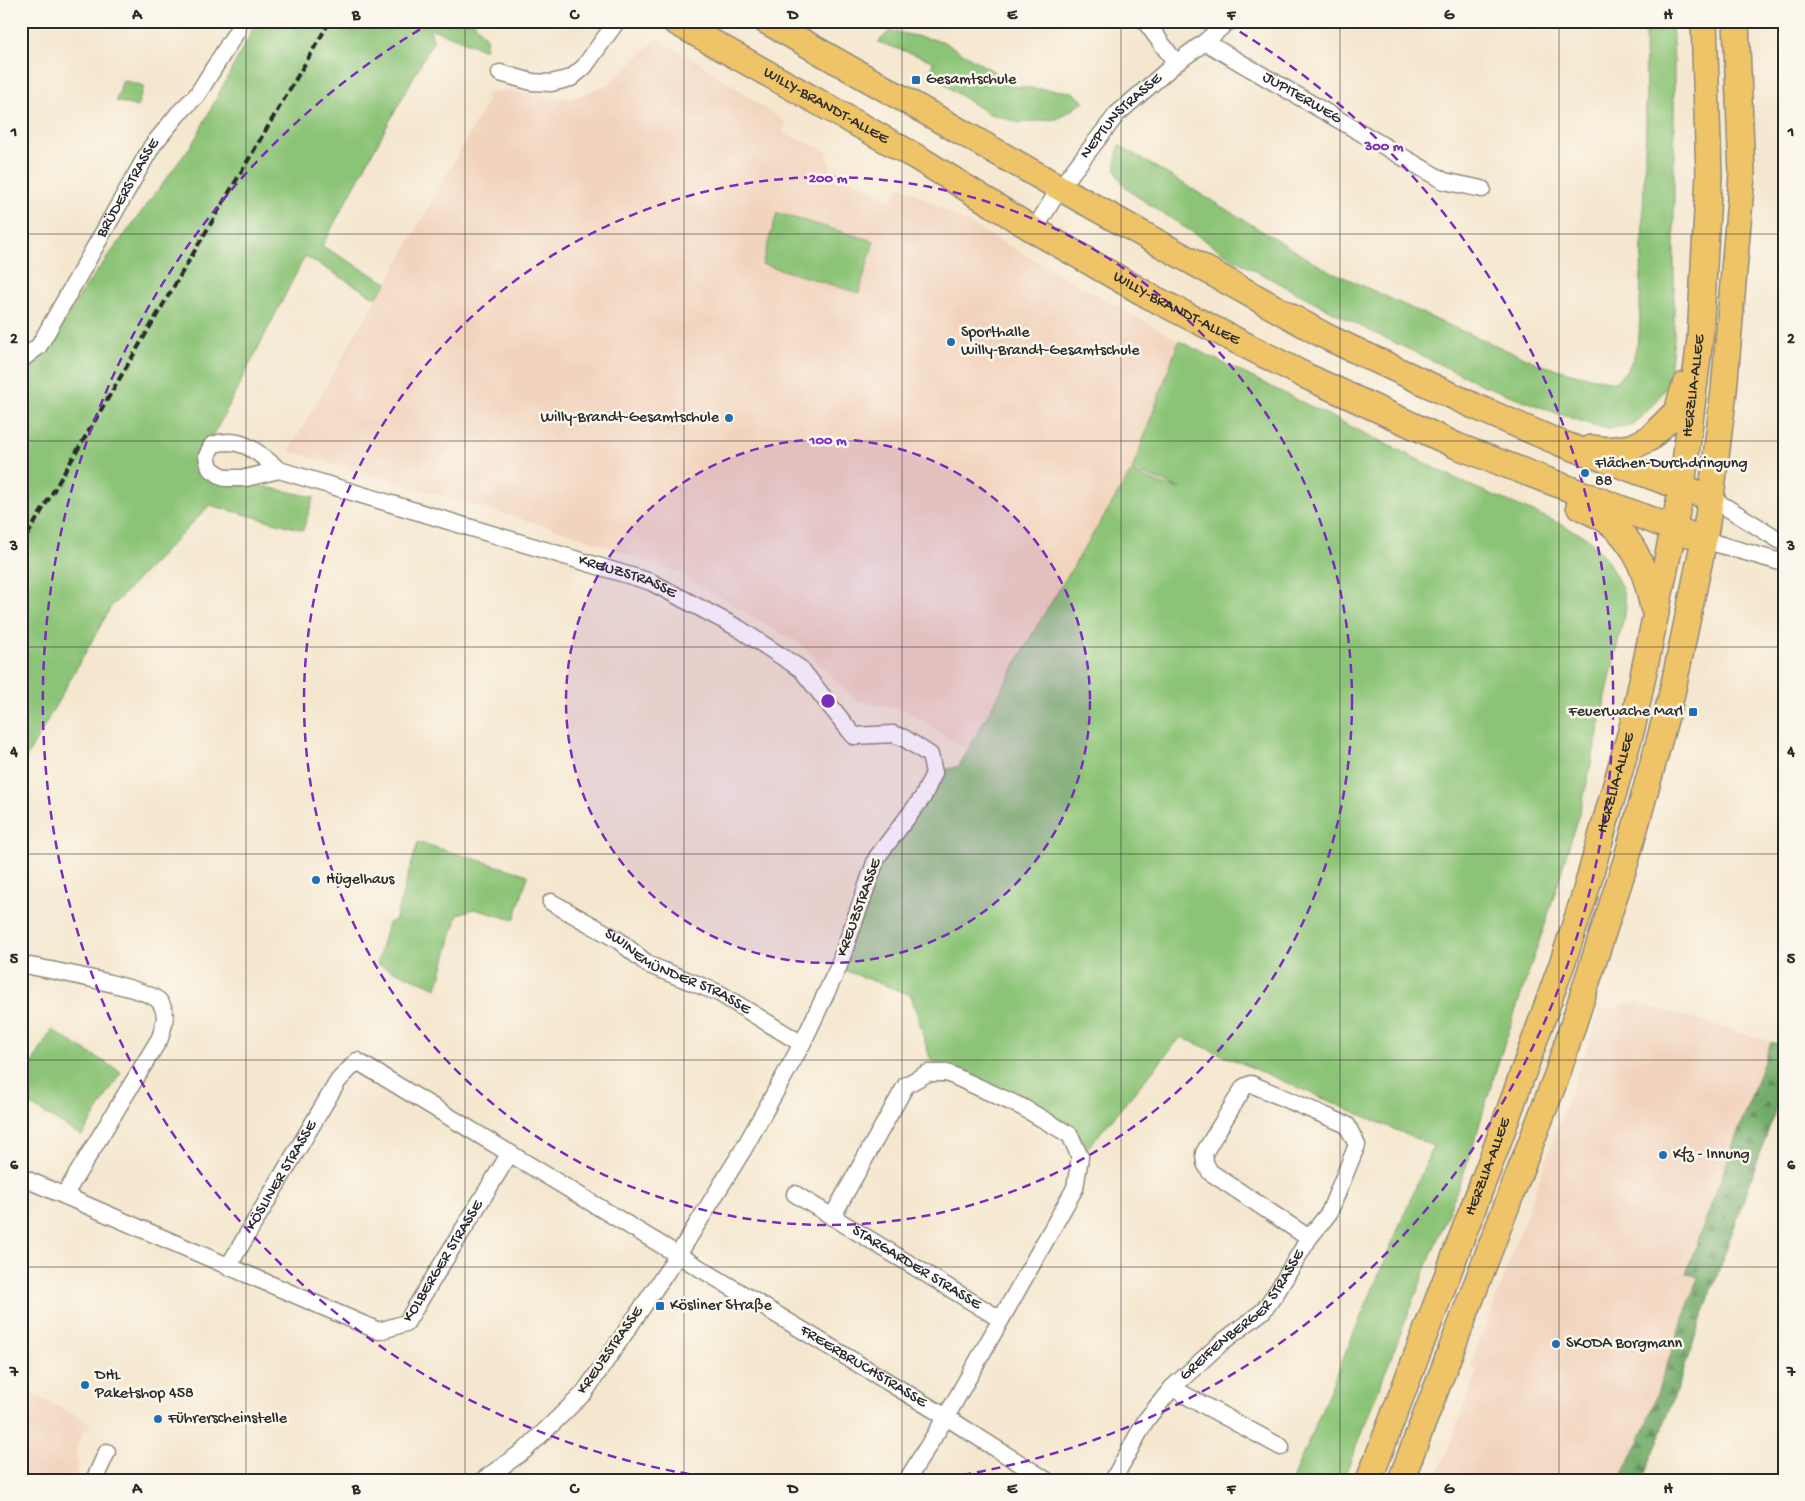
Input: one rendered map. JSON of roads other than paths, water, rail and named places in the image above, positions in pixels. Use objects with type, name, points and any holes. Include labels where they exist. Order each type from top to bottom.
[{"type":"main road","name":"WILLY-BRANDT-ALLEE","points":[[674,21],[910,154],[1034,230],[1149,296],[1306,376],[1481,456],[1704,540]]},
{"type":"main road","points":[[766,21],[1327,337],[1474,406],[1560,443],[1711,498]]},
{"type":"main road","name":"HERZLIA-ALLEE","points":[[1369,1480],[1496,1148],[1578,917],[1633,724],[1682,487],[1700,339],[1709,175],[1704,21]]},
{"type":"main road","name":"HERZLIA-ALLEE","points":[[1402,1480],[1557,1075],[1626,861],[1671,698],[1704,540],[1724,391],[1742,176],[1736,21]]},
{"type":"main road","points":[[1560,443],[1607,450],[1632,447],[1650,438],[1677,411],[1700,339]]},
{"type":"main road","points":[[1481,456],[1607,520],[1634,550],[1647,578],[1655,619]]},
{"type":"street","name":"BRÜDERSTRASSE","points":[[21,360],[38,346],[152,146],[178,114],[197,95],[237,31],[239,21]]},
{"type":"street","points":[[500,73],[532,82],[551,83],[571,78],[584,67],[617,21]]},
{"type":"street","points":[[1145,21],[1176,63]]},
{"type":"street","name":"NEPTUNSTRASSE","points":[[1034,230],[1060,188],[1117,114],[1228,21]]},
{"type":"street","name":"JUPITERWEG","points":[[1205,42],[1444,181],[1482,189]]},
{"type":"street","name":"KREUZSTRASSE","points":[[279,470],[651,582],[738,628],[802,669],[854,736],[893,734],[904,738],[930,755],[934,773],[922,796],[877,857],[838,968],[802,1044],[743,1150],[678,1255],[584,1393],[525,1450],[482,1480]]},
{"type":"street","points":[[1711,498],[1784,543]]},
{"type":"street","points":[[1704,540],[1784,563]]},
{"type":"street","name":"SWINEMÜNDER STRASSE","points":[[551,902],[618,940],[649,965],[719,993],[802,1044]]},
{"type":"street","points":[[21,964],[134,989],[158,999],[166,1013],[166,1020],[160,1038],[65,1194]]},
{"type":"street","name":"KÖSLINER STRASSE","points":[[228,1267],[338,1081],[357,1061],[510,1153]]},
{"type":"street","name":"STARGARDER STRASSE","points":[[832,1217],[906,1085],[928,1073],[946,1073],[1022,1107],[1070,1135],[1080,1157],[1075,1188],[946,1417],[907,1480]]},
{"type":"street","name":"GREIFENBERGER STRASSE","points":[[1113,1480],[1146,1420],[1172,1388],[1221,1343],[1263,1310],[1309,1238],[1329,1213],[1357,1145],[1347,1125],[1252,1084],[1244,1087],[1204,1154],[1205,1163],[1210,1172],[1309,1238]]},
{"type":"street","points":[[510,1153],[678,1255]]},
{"type":"street","name":"KOLBERGER STRASSE","points":[[21,1177],[65,1194],[379,1332],[406,1323],[510,1153]]},
{"type":"street","name":"STARGARDER STRASSE","points":[[795,1194],[1000,1319]]},
{"type":"street","name":"FREERBRUCHSTRASSE","points":[[678,1255],[946,1417],[1046,1480]]},
{"type":"street","name":"GREIFENBERGER STRASSE","points":[[1172,1388],[1281,1447]]},
{"type":"street","points":[[94,1480],[107,1452]]},
{"type":"railway","points":[[21,546],[330,21]]},
{"type":"place","name":"Gesamtschule","points":[[916,80]]},
{"type":"place","name":"Sporthalle Willy-Brandt-Gesamtschule","points":[[951,342]]},
{"type":"place","name":"Willy-Brandt-Gesamtschule","points":[[729,418]]},
{"type":"place","name":"Flächen-Durchdringung 88","points":[[1585,473]]},
{"type":"place","name":"Feuerwache Marl","points":[[1693,712]]},
{"type":"place","name":"Hügelhaus","points":[[316,880]]},
{"type":"place","name":"Kfz - Innung","points":[[1663,1155]]},
{"type":"place","name":"Kösliner Straße","points":[[660,1306]]},
{"type":"place","name":"SKODA Borgmann","points":[[1556,1344]]},
{"type":"place","name":"DHL Paketshop 458","points":[[85,1385]]},
{"type":"place","name":"Führerscheinstelle","points":[[158,1419]]}]
